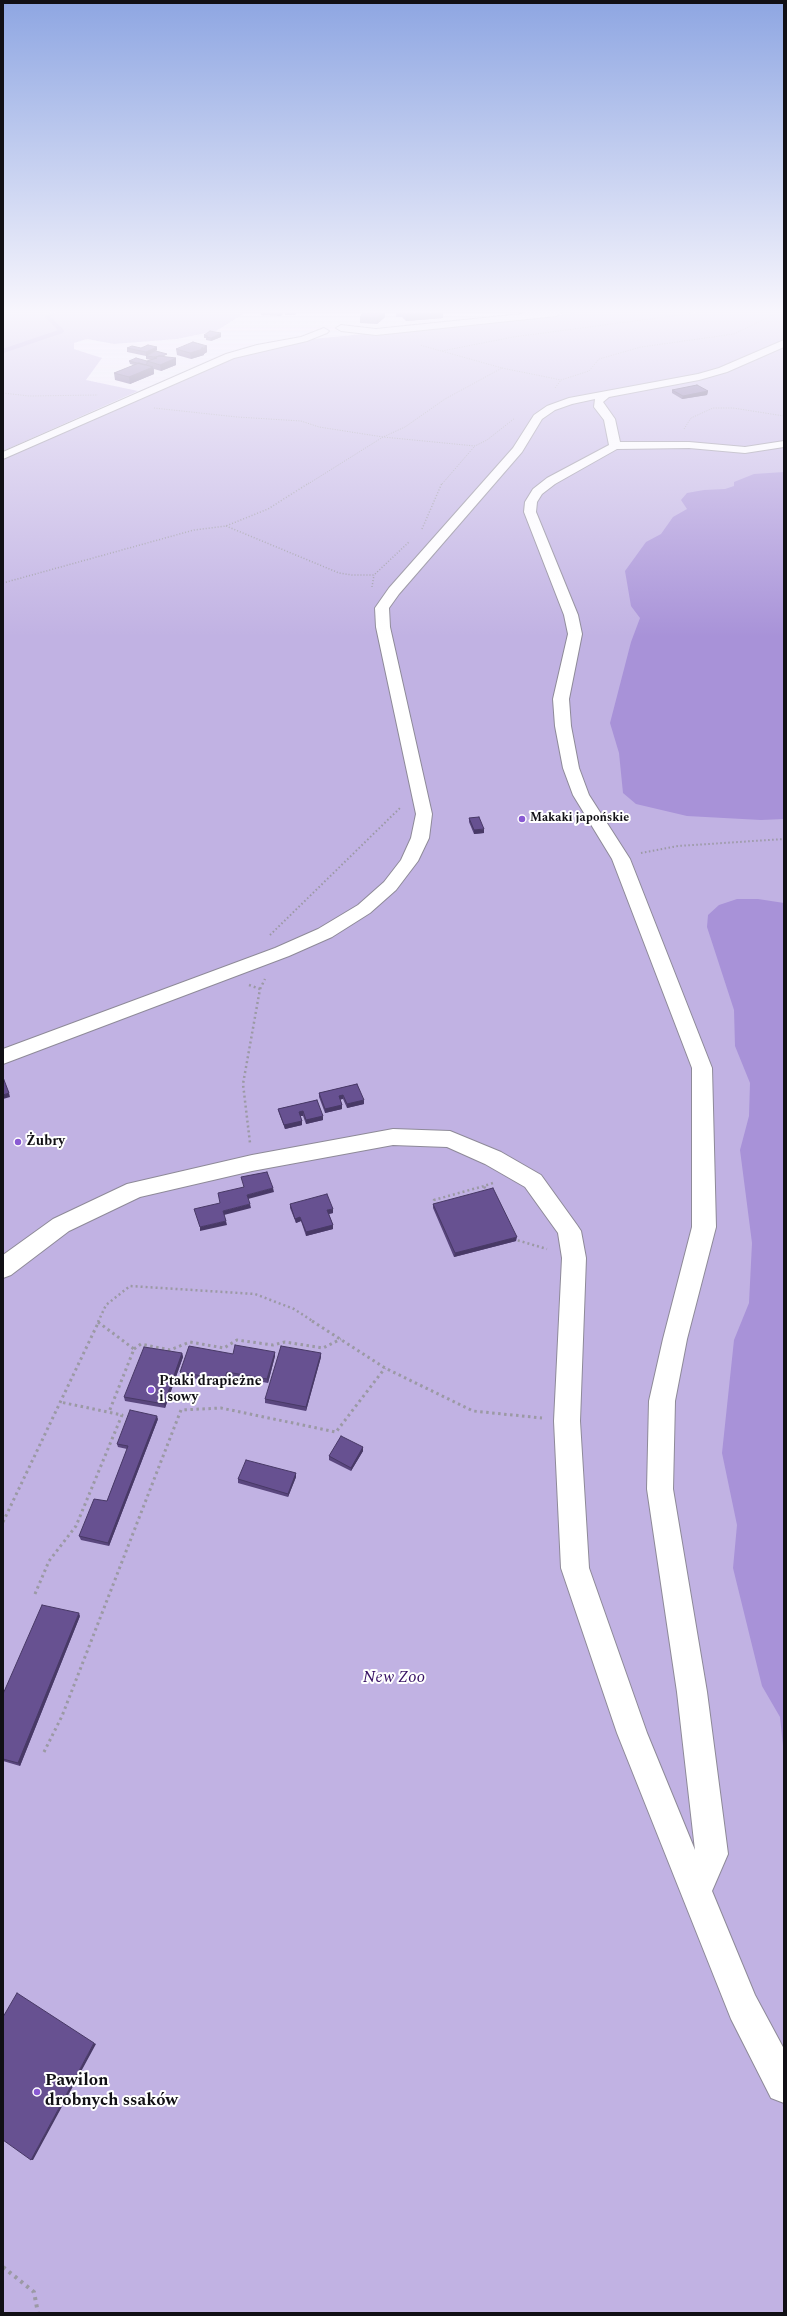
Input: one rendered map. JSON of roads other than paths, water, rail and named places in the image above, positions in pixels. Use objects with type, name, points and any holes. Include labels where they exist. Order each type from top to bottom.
[{"type":"street","points":[[3,456],[81,421]]},
{"type":"street","points":[[3,1057],[325,933],[364,909],[390,886],[409,861],[420,838],[424,814],[384,627],[382,608],[394,591],[518,450],[536,421]]},
{"type":"street","points":[[609,421],[615,446]]},
{"type":"street","points":[[696,1890],[712,1854],[692,1692],[660,1489],[662,1402],[675,1339],[704,1227],[702,1068],[621,859],[581,795],[571,768],[562,726],[560,699],[575,634],[570,615],[530,512],[530,502],[537,492],[551,481],[615,446],[668,445],[745,450],[784,444]]},
{"type":"street","points":[[3,1268],[61,1225],[135,1190],[252,1163],[393,1137],[450,1139],[523,1173],[533,1181],[569,1231],[574,1258],[567,1421],[576,1568],[632,1733],[743,2007],[784,2085]]},
{"type":"place","name":"Makaki japońskie","points":[[522,819]]},
{"type":"place","name":"Żubry","points":[[18,1142]]},
{"type":"place","name":"Ptaki drapieżne i sowy","points":[[151,1390]]},
{"type":"place","name":"Pawilon drobnych ssaków","points":[[37,2092]]},
{"type":"park label","name":"New Zoo","points":[[394,1679]]}]
